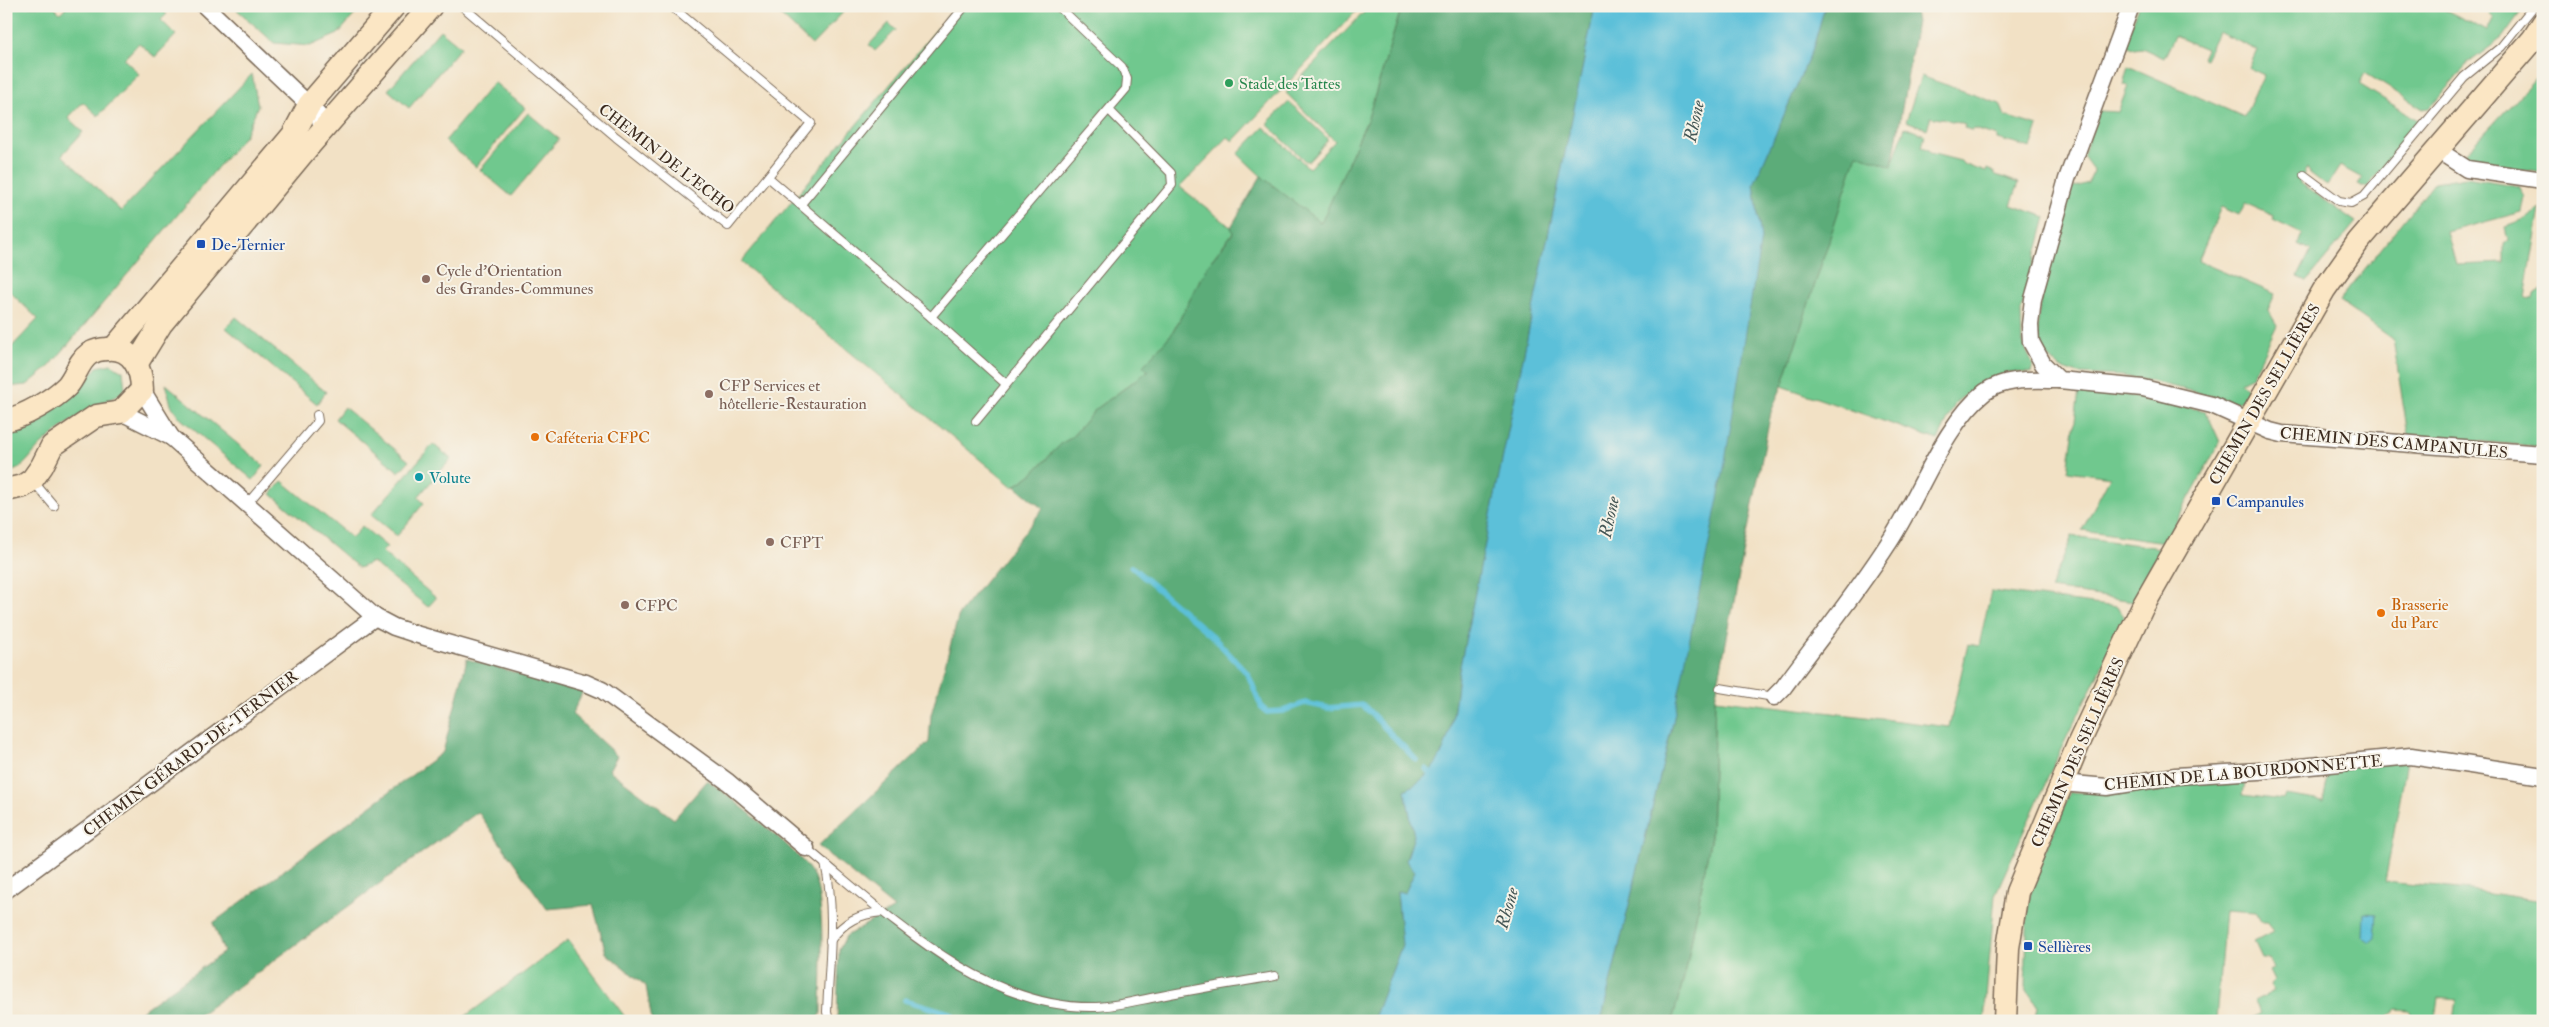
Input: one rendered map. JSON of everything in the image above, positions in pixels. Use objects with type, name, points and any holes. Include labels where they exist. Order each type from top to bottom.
[{"type":"street","points":[[204,6],[320,116],[323,131]]},
{"type":"street","points":[[114,348],[292,135],[309,105],[394,6]]},
{"type":"street","points":[[137,363],[161,324],[431,6]]},
{"type":"street","points":[[2059,380],[2043,364],[2031,342],[2030,324],[2033,299],[2067,179],[2131,6]]},
{"type":"street","name":"CHEMIN DES SELLIÈRES","points":[[2005,1021],[2008,948],[2016,900],[2026,866],[2142,608],[2324,290],[2358,242],[2539,33]]},
{"type":"street","points":[[2436,150],[2467,169],[2543,180]]},
{"type":"street","points":[[6,420],[17,418],[30,412],[66,386],[83,360],[90,353],[114,348],[128,354],[137,363],[141,373],[142,390],[171,437]]},
{"type":"street","name":"CHEMIN DES CAMPANULES","points":[[1774,697],[1783,688],[1888,544],[1961,414],[1987,391],[1998,385],[2017,381],[2059,380],[2143,388],[2212,405],[2282,434],[2543,454]]},
{"type":"street","points":[[121,412],[142,390]]},
{"type":"street","points":[[6,490],[23,486],[32,480],[42,466],[52,446],[96,416],[121,412],[171,437],[375,618],[408,632],[586,683],[602,690],[728,782],[806,848]]},
{"type":"street","name":"CHEMIN GÉRARD-DE-TERNIER","points":[[6,890],[375,618]]},
{"type":"street","name":"CHEMIN DE LA BOURDONNETTE","points":[[2062,783],[2107,787],[2176,776],[2259,771],[2411,756],[2543,776]]},
{"type":"lane","name":"CHEMIN DE L'ECHO","points":[[462,6],[616,137],[728,226],[811,123],[670,6]]},
{"type":"lane","points":[[801,204],[965,6]]},
{"type":"lane","points":[[931,317],[1126,89],[1125,73],[1111,56],[1058,6]]},
{"type":"lane","points":[[2304,175],[2339,201],[2351,203],[2364,196],[2464,78],[2501,47],[2534,6]]},
{"type":"lane","points":[[976,421],[1172,185],[1171,173],[1109,110]]},
{"type":"lane","points":[[768,176],[1006,384]]},
{"type":"lane","points":[[247,504],[318,421],[317,415]]},
{"type":"lane","points":[[32,480],[54,506]]},
{"type":"lane","points":[[1720,688],[1774,697]]},
{"type":"lane","points":[[806,848],[883,912],[938,953],[992,984],[1016,993],[1057,1003],[1095,1007],[1275,976]]},
{"type":"lane","points":[[824,863],[830,889],[827,1012],[829,1021]]},
{"type":"lane","points":[[830,942],[841,926],[854,918],[883,912]]},
{"type":"green space","points":[[6,6],[53,6],[60,13],[67,6],[158,6],[167,14],[161,20],[176,35],[155,57],[139,43],[124,59],[139,74],[98,116],[83,102],[68,118],[83,132],[62,155],[121,211],[252,74],[258,106],[245,135],[49,367],[27,385],[6,387],[6,353],[38,319],[6,288]]},
{"type":"green space","points":[[233,6],[362,6],[338,34],[310,46],[274,43]]},
{"type":"green space","points":[[771,6],[849,6],[812,45]]},
{"type":"green space","points":[[956,6],[1361,6],[1233,141],[1228,137],[1180,187],[1231,227],[1233,232],[1208,265],[1173,332],[1144,366],[1149,370],[1095,410],[1071,438],[1062,443],[1032,474],[1013,487],[741,262]]},
{"type":"green space","points":[[1370,6],[1402,6],[1368,118],[1321,224],[1261,176],[1238,154],[1264,127],[1309,168],[1335,141],[1286,93]]},
{"type":"green space","points":[[1402,6],[1595,6],[1458,676],[1451,726],[1440,756],[1432,770],[1420,781],[1405,790],[1414,836],[1406,860],[1415,871],[1405,893],[1397,891],[1402,945],[1373,1021],[837,1021],[839,950],[846,936],[894,908],[818,846],[929,742],[931,715],[959,614],[1043,509],[1015,486],[1032,474],[1062,443],[1071,438],[1095,410],[1148,371],[1143,366],[1173,332],[1208,265],[1233,233],[1231,227],[1261,176],[1321,223],[1368,118]]},
{"type":"green space","points":[[1825,6],[1914,6],[1917,22],[1892,166],[1857,154],[1782,386],[1771,412],[1715,699],[1711,836],[1686,970],[1672,1021],[1601,1021],[1673,722],[1761,239],[1754,184],[1813,48]]},
{"type":"green space","points":[[2139,6],[2438,6],[2487,31],[2494,17],[2489,13],[2492,6],[2525,6],[2502,38],[2467,64],[2430,108],[2423,109],[2365,73],[2359,84],[2421,122],[2367,187],[2361,187],[2358,184],[2362,178],[2340,166],[2327,186],[2310,173],[2307,168],[2299,182],[2356,222],[2307,281],[2298,277],[2311,250],[2298,244],[2302,234],[2273,220],[2274,216],[2245,203],[2239,215],[2221,207],[2198,261],[2275,294],[2268,310],[2277,325],[2253,376],[2240,382],[2247,389],[2243,399],[2238,402],[2227,404],[2211,396],[2123,376],[2078,374],[2060,368],[2045,354],[2038,338],[2038,317],[2047,270],[2072,188],[2088,183],[2094,171],[2083,156],[2099,111],[2118,112],[2128,86],[2123,85],[2128,66],[2244,117],[2264,75],[2249,68],[2257,50],[2218,32],[2205,59],[2202,58],[2206,49],[2175,36],[2164,58],[2142,48],[2134,49],[2124,44]]},
{"type":"green space","points":[[889,23],[896,30],[875,51],[869,45]]},
{"type":"green space","points":[[440,30],[461,47],[409,108],[388,90]]},
{"type":"green space","points":[[2543,71],[2543,173],[2469,162],[2461,158]]},
{"type":"green space","points":[[1921,76],[2000,104],[2005,116],[2038,126],[2031,148],[1997,139],[1997,136],[1975,129],[1964,128],[1965,125],[1942,118],[1931,117],[1927,129],[1906,121]]},
{"type":"green space","points":[[494,82],[525,108],[476,167],[445,141]]},
{"type":"green space","points":[[1289,102],[1327,138],[1327,141],[1309,161],[1305,161],[1268,125],[1268,122]]},
{"type":"green space","points":[[528,113],[559,139],[511,196],[480,170]]},
{"type":"green space","points":[[1905,127],[1925,135],[1922,147],[1928,149],[1930,153],[1961,161],[1963,164],[1986,172],[1987,169],[1996,175],[2019,183],[2011,205],[2046,217],[2021,312],[2022,341],[2033,365],[2031,373],[2007,372],[1979,385],[1956,402],[1938,440],[1782,386],[1857,153],[1892,165]]},
{"type":"green space","points":[[2466,177],[2519,186],[2525,196],[2522,212],[2447,232],[2456,265],[2504,263],[2504,243],[2508,240],[2505,227],[2522,221],[2540,209],[2525,298],[2533,299],[2534,294],[2543,290],[2543,447],[2408,435],[2393,339],[2339,301],[2435,182]]},
{"type":"green space","points":[[236,317],[326,392],[317,404],[226,328]]},
{"type":"green space","points":[[111,364],[123,371],[125,389],[118,395],[74,419],[41,445],[22,466],[6,472],[6,437],[86,381],[97,367]]},
{"type":"green space","points":[[166,384],[264,466],[253,480],[180,418],[171,405]]},
{"type":"green space","points":[[2079,392],[2117,393],[2206,411],[2220,442],[2165,542],[2082,530],[2110,477],[2068,471]]},
{"type":"green space","points":[[344,407],[409,461],[399,472],[335,419]]},
{"type":"green space","points":[[433,444],[451,459],[418,497],[424,503],[397,536],[371,515]]},
{"type":"green space","points":[[282,481],[352,538],[362,526],[387,547],[382,552],[436,598],[428,607],[372,562],[359,568],[271,494]]},
{"type":"green space","points":[[2072,536],[2161,548],[2134,601],[2050,589]]},
{"type":"green space","points":[[1991,591],[2117,607],[2125,620],[2060,751],[1995,895],[1984,1021],[1672,1021],[1686,970],[1711,836],[1715,699],[1949,727],[1968,644],[1979,646]]},
{"type":"green space","points":[[467,659],[583,691],[572,714],[617,756],[609,770],[674,819],[707,781],[720,789],[785,843],[807,867],[814,877],[818,890],[822,944],[821,1014],[817,1020],[791,1013],[779,1021],[652,1021],[646,986],[606,953],[593,905],[547,909],[478,812],[191,1021],[127,1021],[224,952],[213,923],[443,752]]},
{"type":"green space","points":[[2407,761],[2385,882],[2470,890],[2543,901],[2543,1021],[2453,1021],[2456,999],[2438,997],[2435,1019],[2413,1017],[2409,1011],[2396,1010],[2386,1019],[2247,1021],[2261,1013],[2254,1001],[2274,991],[2270,985],[2274,981],[2269,971],[2274,969],[2269,959],[2262,959],[2254,942],[2273,932],[2267,922],[2261,922],[2256,912],[2225,910],[2216,1021],[2035,1021],[2038,1007],[2025,987],[2028,902],[2039,865],[2070,792],[2105,793],[2158,789],[2160,783],[2246,775],[2243,795],[2283,800],[2285,795],[2323,801],[2330,768]]},
{"type":"green space","points":[[568,940],[628,1021],[459,1021]]},
{"type":"water","name":"Rhone","points":[[1595,6],[1825,6],[1813,48],[1754,184],[1761,239],[1723,474],[1673,722],[1601,1021],[1373,1021],[1402,945],[1397,891],[1405,893],[1415,871],[1406,861],[1414,836],[1405,790],[1420,781],[1432,770],[1440,756],[1451,726],[1458,676]]},
{"type":"water","points":[[2364,913],[2377,914],[2375,938],[2370,942],[2363,937]]},
{"type":"waterway","points":[[1132,567],[1213,637],[1248,674],[1262,708],[1267,712],[1283,711],[1305,703],[1328,708],[1363,705],[1416,760]]},
{"type":"waterway","points":[[1426,769],[1430,772]]},
{"type":"waterway","points":[[905,1000],[949,1013],[958,1021]]},
{"type":"place","name":"Stade des Tattes","points":[[1229,83]]},
{"type":"place","name":"De-Ternier","points":[[201,244]]},
{"type":"place","name":"Cycle d'Orientation des Grandes-Communes","points":[[426,279]]},
{"type":"place","name":"CFP Services et hôtellerie-Restauration","points":[[709,394]]},
{"type":"place","name":"Caféteria CFPC","points":[[535,437]]},
{"type":"place","name":"Volute","points":[[419,477]]},
{"type":"place","name":"Campanules","points":[[2216,501]]},
{"type":"place","name":"CFPT","points":[[770,542]]},
{"type":"place","name":"CFPC","points":[[625,605]]},
{"type":"place","name":"Brasserie du Parc","points":[[2381,613]]},
{"type":"place","name":"Sellières","points":[[2028,946]]}]
